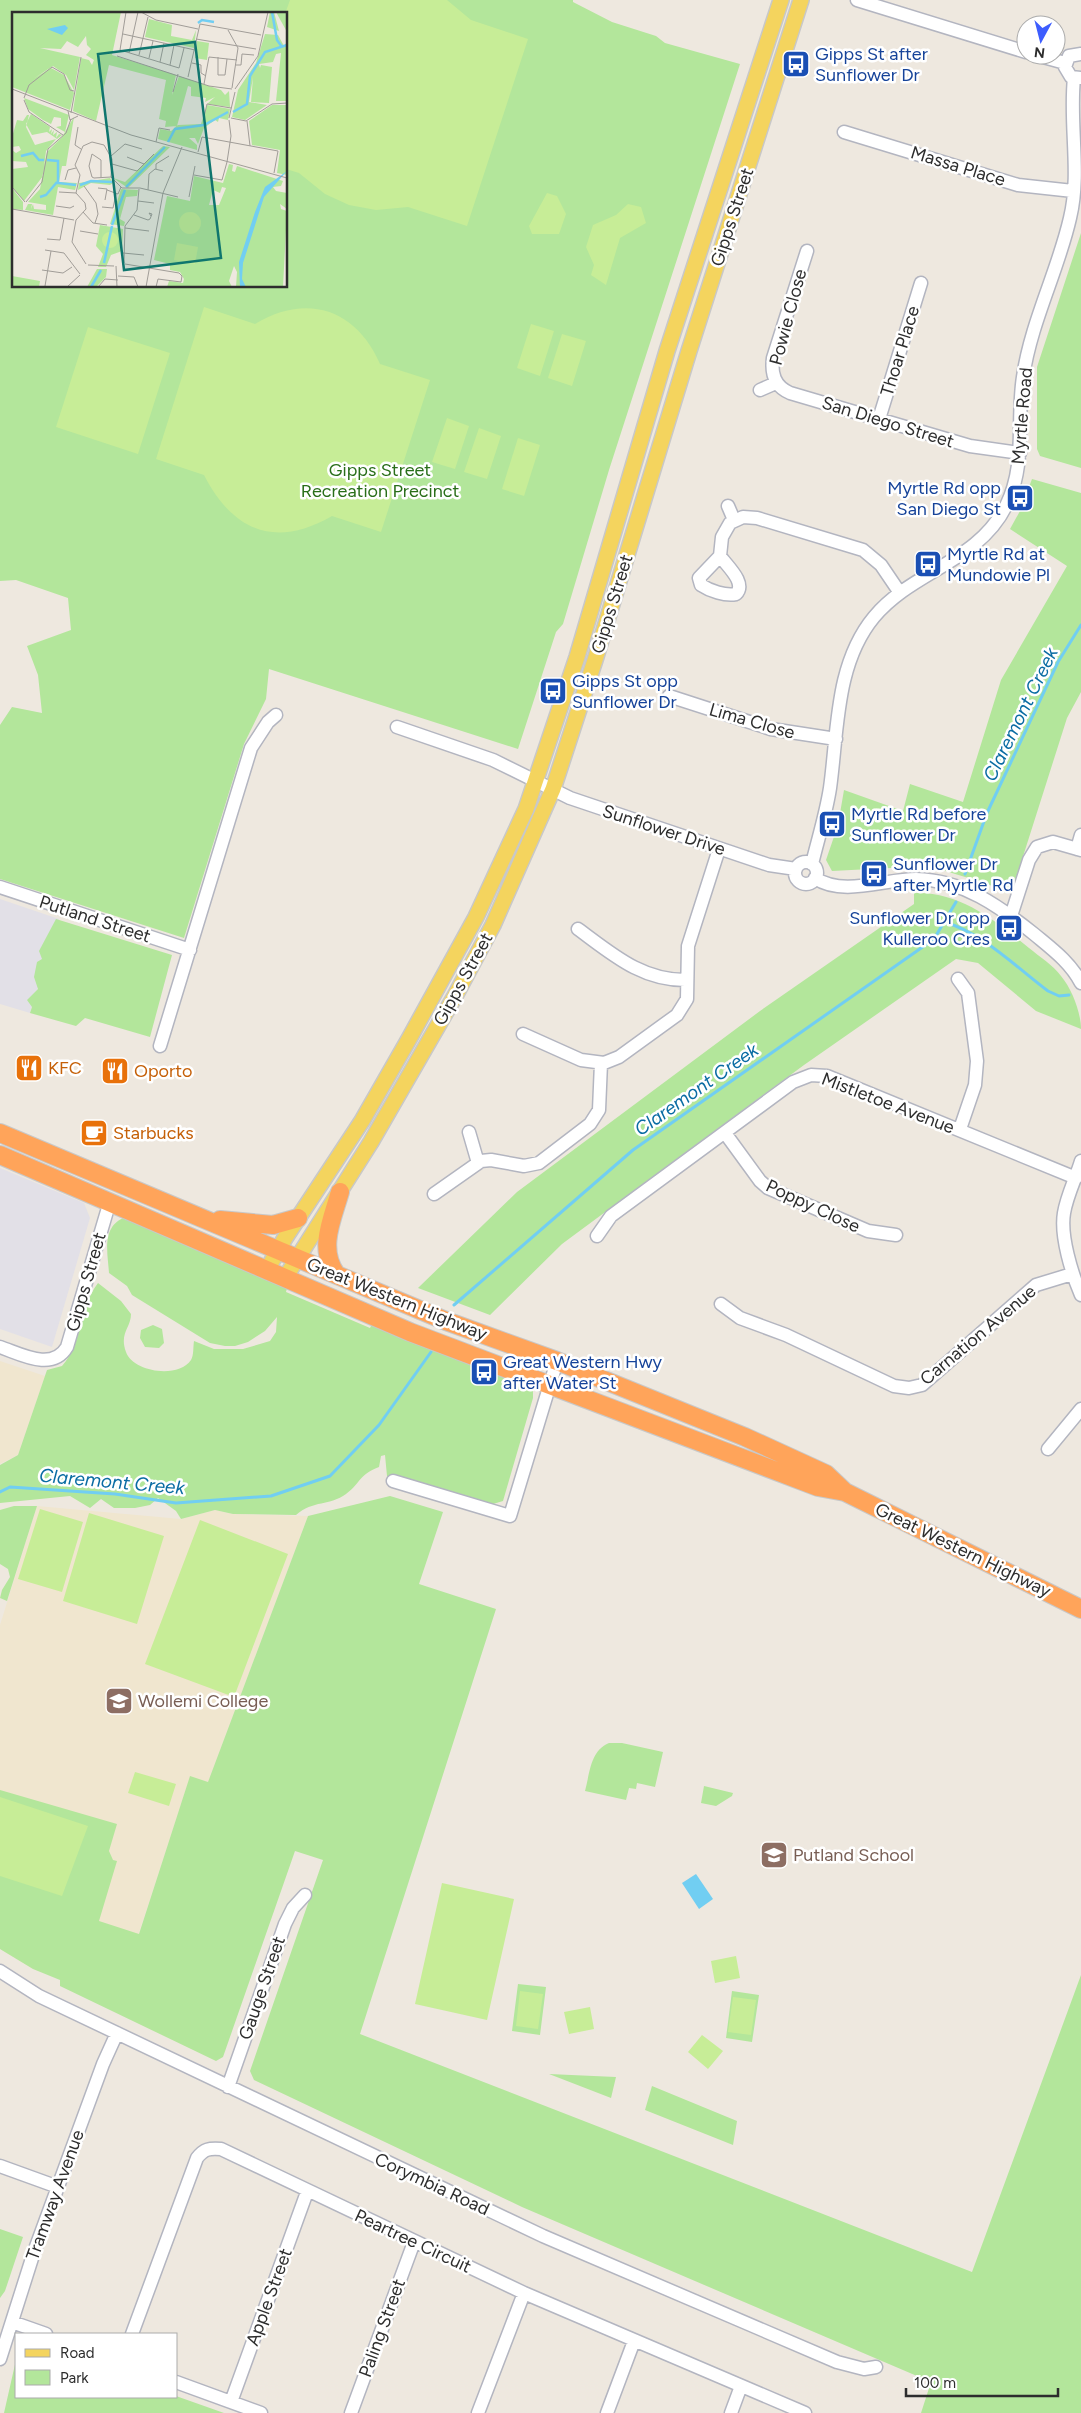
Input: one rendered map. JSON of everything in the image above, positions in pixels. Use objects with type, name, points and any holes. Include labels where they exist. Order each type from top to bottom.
[{"type":"highway","name":"Great Western Highway","points":[[0,1133],[446,1321],[557,1361],[745,1437],[826,1474],[845,1492]]},
{"type":"highway","name":"Great Western Highway","points":[[0,1154],[410,1332],[818,1487],[845,1492],[1081,1609]]},
{"type":"highway","points":[[336,1274],[328,1262],[326,1247],[340,1192]]},
{"type":"highway","points":[[202,1217],[273,1225],[298,1218]]},
{"type":"main road","name":"Gipps Street","points":[[267,1270],[298,1218],[362,1121],[438,986],[476,917],[537,781],[594,603],[667,351],[781,0]]},
{"type":"main road","name":"Gipps Street","points":[[285,1278],[407,1081],[493,925],[553,790],[595,660],[692,342],[801,0]]},
{"type":"street","points":[[858,0],[1016,49]]},
{"type":"street","points":[[1066,61],[1069,56],[1081,54]]},
{"type":"street","points":[[1066,65],[1068,74],[1078,78]]},
{"type":"street","name":"Myrtle Road","points":[[812,864],[826,808],[844,682],[852,653],[874,617],[900,593],[966,553],[991,529],[1010,497],[1017,475],[1020,453],[1021,395],[1024,370],[1070,218],[1073,191],[1072,115],[1078,78]]},
{"type":"street","name":"Massa Place","points":[[844,132],[1018,185],[1073,191]]},
{"type":"street","name":"Powie Close","points":[[776,383],[773,373],[773,358],[807,251]]},
{"type":"street","name":"Thoar Place","points":[[880,419],[921,283]]},
{"type":"street","points":[[760,390],[776,383]]},
{"type":"street","name":"San Diego Street","points":[[776,383],[790,392],[970,446],[1020,453]]},
{"type":"street","points":[[728,506],[734,520]]},
{"type":"street","points":[[720,556],[722,537],[734,520],[743,517],[757,518],[863,550],[881,565],[900,593]]},
{"type":"street","name":"Lima Close","points":[[670,696],[771,729],[836,739]]},
{"type":"street","points":[[160,1046],[251,748],[268,722],[276,715]]},
{"type":"street","points":[[397,727],[493,760],[537,781]]},
{"type":"street","name":"Sunflower Drive","points":[[537,781],[570,798],[614,814],[770,865],[796,869]]},
{"type":"street","points":[[1011,916],[1031,855],[1037,847],[1053,842],[1079,850],[1081,835]]},
{"type":"street","points":[[523,1034],[582,1060],[601,1064],[619,1057],[680,1012],[687,999],[688,946],[719,849]]},
{"type":"street","points":[[802,863],[812,864],[816,872],[815,878],[810,883],[800,882],[796,876],[796,869],[802,863]]},
{"type":"street","points":[[815,878],[839,886],[914,879],[939,882],[983,896],[1064,959],[1081,983]]},
{"type":"street","name":"Putland Street","points":[[0,887],[190,950]]},
{"type":"street","points":[[578,928],[628,967],[666,980],[686,980]]},
{"type":"street","points":[[958,979],[968,993],[977,1061],[975,1085],[960,1130]]},
{"type":"street","points":[[434,1194],[478,1163],[491,1160],[520,1166],[534,1165],[544,1160],[590,1124],[599,1110],[601,1064]]},
{"type":"street","name":"Mistletoe Avenue","points":[[597,1236],[611,1216],[793,1082],[816,1074],[827,1076],[1076,1178]]},
{"type":"street","points":[[469,1132],[478,1163]]},
{"type":"street","name":"Poppy Close","points":[[725,1133],[760,1181],[771,1190],[868,1231],[896,1235]]},
{"type":"street","points":[[1081,1161],[1066,1207],[1063,1223],[1072,1274],[1081,1295]]},
{"type":"street","name":"Gipps Street","points":[[0,1347],[44,1361],[55,1359],[63,1354],[67,1347],[110,1201]]},
{"type":"street","name":"Carnation Avenue","points":[[721,1304],[740,1318],[786,1336],[894,1386],[909,1388],[922,1384],[1036,1285],[1072,1274]]},
{"type":"street","points":[[393,1480],[510,1516],[557,1361]]},
{"type":"street","points":[[1048,1449],[1081,1409]]},
{"type":"street","name":"Gauge Street","points":[[228,2087],[285,1924],[293,1908],[306,1895]]},
{"type":"street","name":"Corymbia Road","points":[[0,1971],[39,1996],[489,2211],[652,2284],[837,2362],[864,2370],[876,2367]]},
{"type":"street","name":"Tramway Avenue","points":[[0,2359],[58,2187],[116,2033]]},
{"type":"street","name":"Peartree Circuit","points":[[132,2333],[194,2166],[203,2150],[211,2148],[221,2149],[307,2192],[524,2293],[805,2413]]},
{"type":"street","points":[[0,2166],[58,2187]]},
{"type":"street","name":"Apple Street","points":[[231,2402],[307,2192]]},
{"type":"street","name":"Paling Street","points":[[351,2413],[414,2242]]},
{"type":"street","points":[[478,2413],[524,2293]]},
{"type":"street","points":[[12,2322],[43,2333]]},
{"type":"street","points":[[607,2413],[634,2341]]},
{"type":"street","points":[[178,2383],[261,2413]]},
{"type":"street","points":[[731,2413],[741,2386]]},
{"type":"shaded area","points":[[0,899],[59,919],[30,1013],[0,1004]]},
{"type":"shaded area","points":[[0,1168],[84,1203],[90,1218],[52,1347],[0,1329]]},
{"type":"shaded area","points":[[0,1361],[45,1376],[18,1455],[0,1464]]},
{"type":"shaded area","name":"Wollemi College","points":[[37,1506],[181,1519],[215,1510],[233,1514],[308,1516],[208,1782],[190,1777],[118,1997],[33,1969],[0,1949],[0,1625]]},
{"type":"green space","name":"Gipps Street Recreation Precinct","points":[[0,0],[573,0],[573,2],[612,22],[656,36],[665,43],[740,64],[609,470],[563,624],[556,632],[518,749],[269,669],[266,699],[244,744],[184,938],[0,879],[0,725],[12,707],[42,713],[38,675],[27,646],[71,630],[68,598],[16,580],[0,581]]},
{"type":"green space","points":[[290,0],[447,0],[471,20],[528,39],[467,226],[408,207],[376,210],[349,205],[325,194],[299,173],[288,170],[288,12],[286,12]]},
{"type":"green space","points":[[547,193],[557,196],[566,214],[559,234],[532,234],[529,226]]},
{"type":"green space","points":[[628,204],[641,207],[646,223],[620,238],[606,285],[591,275],[594,265],[586,247],[593,225],[616,215]]},
{"type":"green space","points":[[1081,233],[1081,468],[1040,456],[1037,449],[1037,367]]},
{"type":"green space","points":[[204,307],[255,324],[293,309],[311,309],[328,312],[344,319],[358,330],[370,345],[380,364],[430,380],[381,532],[332,516],[311,526],[292,531],[274,532],[258,529],[242,521],[228,510],[215,494],[204,475],[156,459]]},
{"type":"green space","points":[[531,324],[554,331],[540,376],[517,368]]},
{"type":"green space","points":[[88,327],[170,353],[138,454],[56,427]]},
{"type":"green space","points":[[562,334],[586,341],[572,386],[548,378]]},
{"type":"green space","points":[[447,418],[469,426],[455,469],[432,462]]},
{"type":"green space","points":[[479,428],[501,436],[487,479],[464,472]]},
{"type":"green space","points":[[518,438],[540,445],[524,496],[502,489]]},
{"type":"green space","points":[[1032,479],[1081,493],[1081,692],[1067,718],[1012,891],[1005,893],[988,884],[929,866],[832,871],[826,860],[838,825],[844,790],[903,811],[910,784],[963,802],[1001,680],[1067,566],[1010,529],[1020,511]]},
{"type":"green space","points":[[914,893],[947,897],[962,902],[990,918],[1046,961],[1058,972],[1069,988],[1078,1009],[1081,1029],[1036,1011],[978,963],[956,959],[804,1065],[562,1244],[490,1315],[418,1288],[517,1192],[760,1011],[914,904]]},
{"type":"green space","points":[[56,919],[172,955],[150,1037],[85,1018],[76,1026],[30,1013],[32,1007],[27,1000],[38,989],[34,977],[37,962],[42,959],[39,951]]},
{"type":"green space","points":[[123,1218],[128,1218],[287,1288],[286,1292],[370,1328],[372,1324],[529,1386],[533,1391],[533,1398],[503,1501],[493,1504],[408,1479],[387,1476],[385,1455],[381,1456],[379,1467],[367,1473],[346,1494],[340,1498],[309,1507],[296,1515],[233,1514],[215,1510],[181,1519],[176,1511],[158,1498],[150,1505],[135,1508],[114,1508],[101,1499],[90,1508],[70,1496],[0,1503],[0,1465],[18,1455],[47,1370],[62,1366],[69,1357],[78,1336],[87,1303],[98,1283],[121,1301],[131,1314],[124,1340],[126,1352],[130,1359],[137,1364],[156,1371],[176,1370],[185,1366],[192,1358],[194,1341],[214,1349],[243,1349],[270,1341],[276,1332],[277,1317],[265,1331],[248,1342],[235,1346],[210,1343],[132,1295],[127,1286],[109,1273],[107,1242],[111,1228]]},
{"type":"green space","points":[[153,1325],[162,1329],[164,1343],[159,1348],[145,1347],[140,1338],[141,1330]]},
{"type":"green space","points":[[390,1496],[443,1512],[419,1584],[496,1609],[360,2034],[972,2272],[1081,1975],[1081,2413],[921,2413],[931,2382],[522,2207],[254,2080],[250,2071],[323,1860],[295,1851],[223,2057],[216,2061],[60,1986],[60,1980],[33,1969],[0,1949],[0,1790],[117,1824],[109,1851],[113,1860],[117,1861],[99,1921],[139,1934],[190,1776],[208,1782],[308,1516]]},
{"type":"green space","points":[[14,1506],[37,1506],[7,1601],[0,1598],[2,1590],[10,1577],[8,1569],[0,1564],[0,1510]]},
{"type":"green space","points":[[40,1509],[83,1522],[62,1592],[18,1579]]},
{"type":"green space","points":[[89,1513],[164,1536],[137,1624],[63,1601]]},
{"type":"green space","points":[[200,1520],[288,1554],[234,1697],[145,1664]]},
{"type":"green space","points":[[609,1743],[622,1743],[663,1752],[655,1787],[637,1783],[636,1789],[629,1788],[626,1800],[585,1791],[594,1757],[598,1751]]},
{"type":"green space","points":[[135,1772],[176,1784],[169,1806],[128,1793]]},
{"type":"green space","points":[[704,1786],[733,1793],[732,1796],[716,1806],[701,1803]]},
{"type":"green space","points":[[0,1797],[88,1826],[62,1896],[0,1876]]},
{"type":"green space","points":[[442,1883],[514,1899],[487,2020],[415,2004]]},
{"type":"green space","points":[[736,1956],[740,1978],[715,1983],[711,1961]]},
{"type":"green space","points":[[518,1984],[546,1987],[540,2035],[512,2031]]},
{"type":"green space","points":[[520,1991],[543,1994],[538,2029],[516,2026]]},
{"type":"green space","points":[[732,1991],[759,1995],[752,2042],[726,2038]]},
{"type":"green space","points":[[733,1997],[756,2000],[751,2035],[728,2032]]},
{"type":"green space","points":[[590,2007],[594,2029],[569,2034],[564,2012]]},
{"type":"green space","points":[[702,2035],[723,2051],[708,2069],[688,2052]]},
{"type":"green space","points":[[549,2074],[616,2077],[611,2098]]},
{"type":"green space","points":[[652,2086],[737,2121],[733,2145],[645,2110]]},
{"type":"green space","points":[[0,2229],[23,2237],[5,2291],[0,2298]]},
{"type":"green space","points":[[15,2364],[15,2398],[178,2397],[224,2413],[4,2413]]},
{"type":"water","points":[[696,1874],[713,1899],[699,1909],[682,1883]]},
{"type":"waterway","name":"Claremont Creek","points":[[965,874],[987,813],[1058,662],[1081,625]]},
{"type":"waterway","name":"Claremont Creek","points":[[454,1305],[633,1150],[934,939],[956,902]]},
{"type":"waterway","points":[[944,922],[958,927],[986,942],[1048,991],[1059,996],[1069,995]]},
{"type":"waterway","name":"Claremont Creek","points":[[0,1492],[10,1487],[115,1494],[176,1503],[271,1496],[330,1476],[379,1425],[431,1352]]},
{"type":"place","name":"Gipps St after Sunflower Dr","points":[[796,64]]},
{"type":"place","name":"Myrtle Rd opp San Diego St","points":[[1020,498]]},
{"type":"place","name":"Myrtle Rd at Mundowie Pl","points":[[928,564]]},
{"type":"place","name":"Gipps St opp Sunflower Dr","points":[[553,691]]},
{"type":"place","name":"Myrtle Rd before Sunflower Dr","points":[[832,824]]},
{"type":"place","name":"Sunflower Dr after Myrtle Rd","points":[[874,874]]},
{"type":"place","name":"Sunflower Dr opp Kulleroo Cres","points":[[1009,928]]},
{"type":"place","name":"KFC","points":[[29,1068]]},
{"type":"place","name":"Oporto","points":[[115,1071]]},
{"type":"place","name":"Starbucks","points":[[94,1133]]},
{"type":"place","name":"Great Western Hwy after Water St","points":[[484,1372]]},
{"type":"place","name":"Wollemi College","points":[[119,1701]]},
{"type":"place","name":"Putland School","points":[[774,1855]]}]
